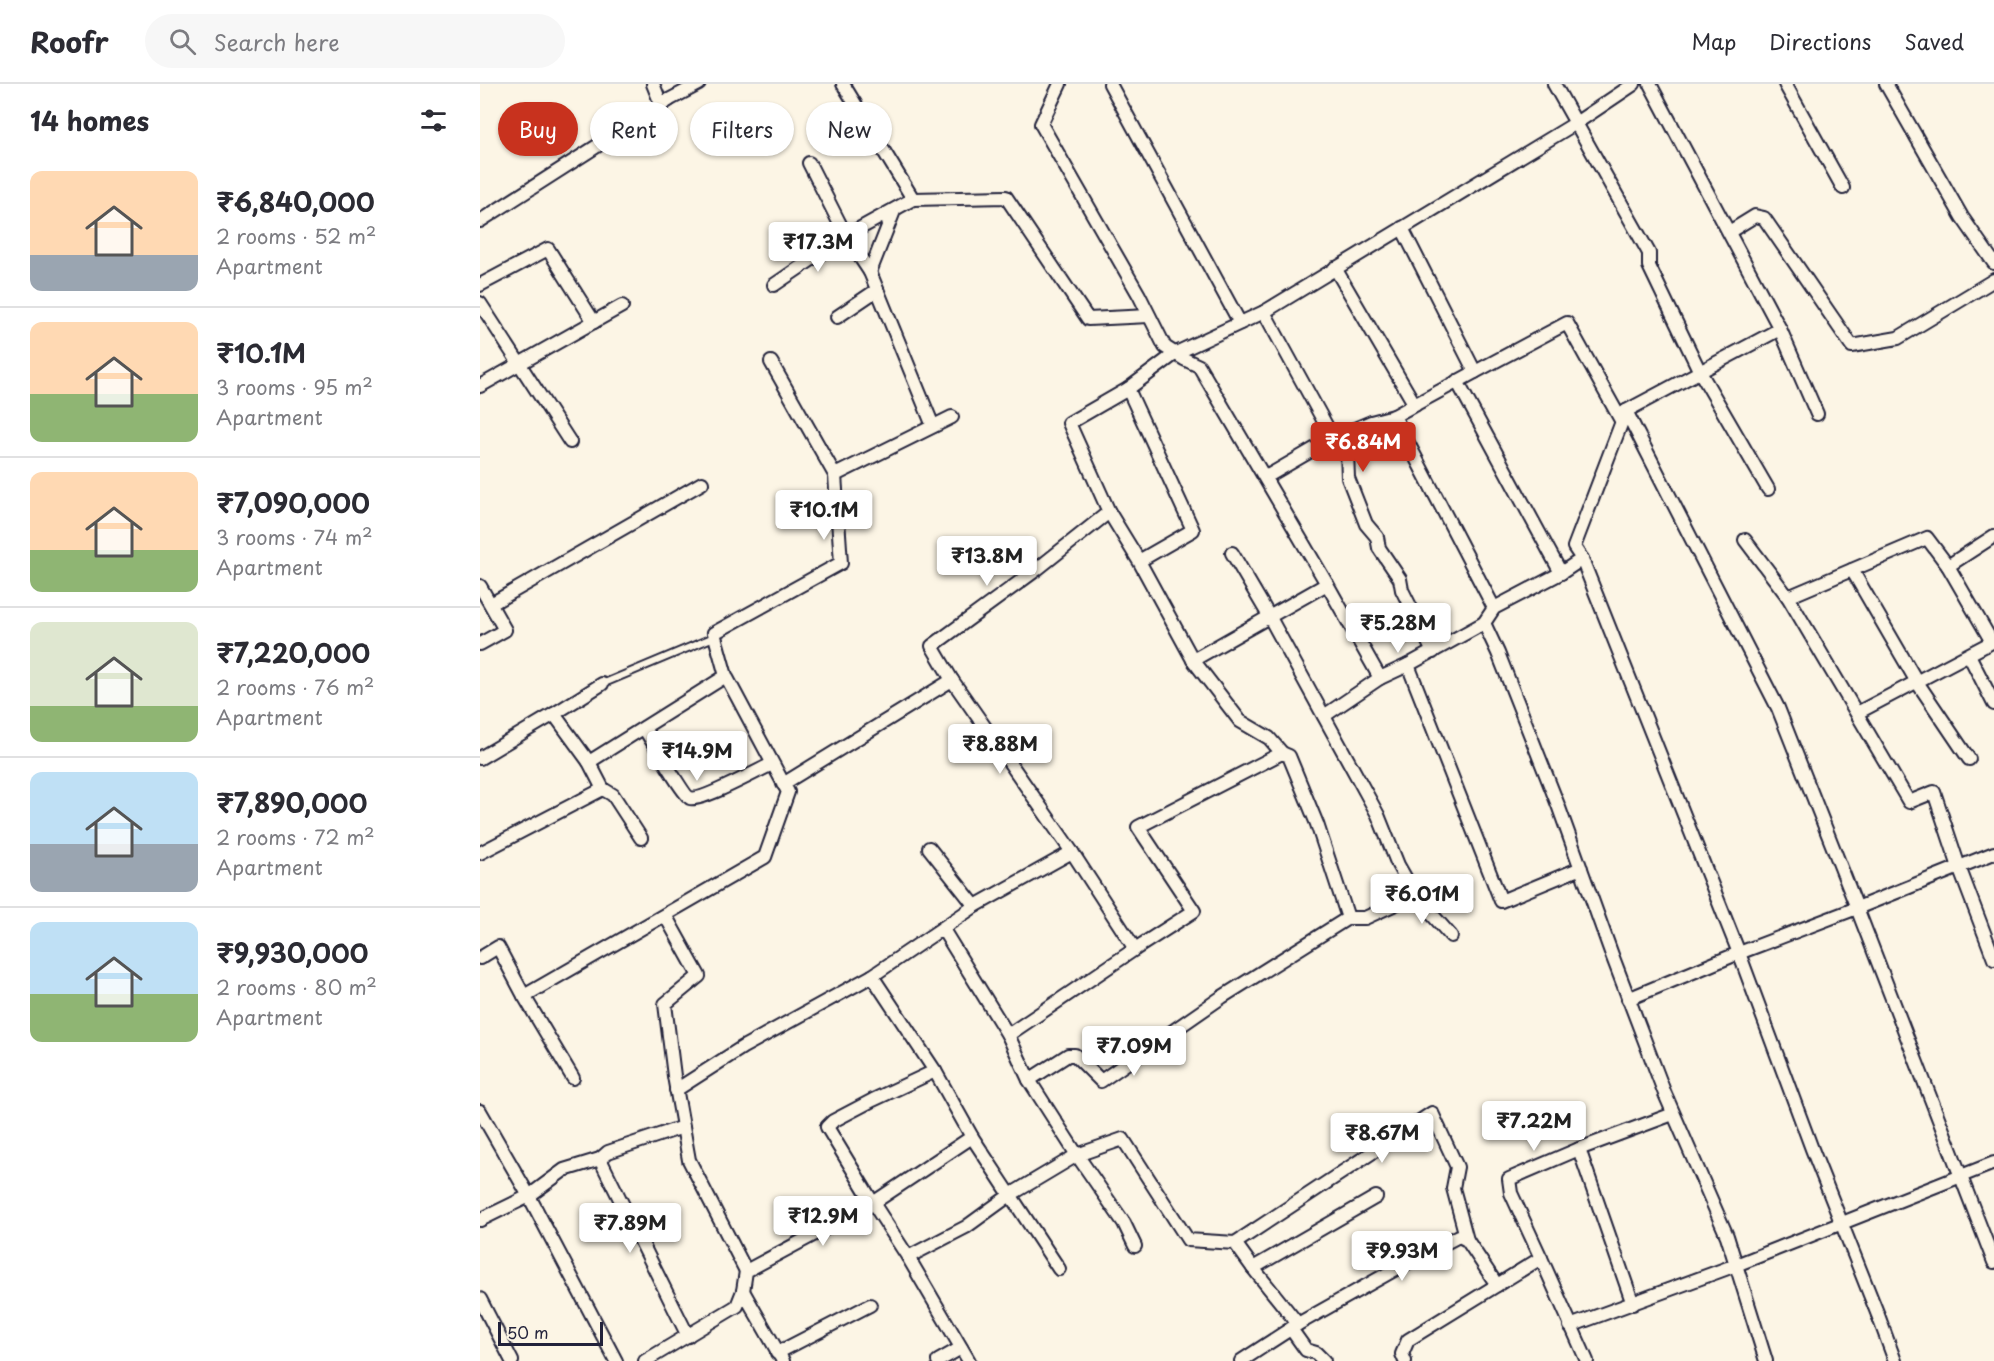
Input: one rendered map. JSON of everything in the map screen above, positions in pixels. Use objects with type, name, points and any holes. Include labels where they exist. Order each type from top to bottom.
[{"type":"street","points":[[653,84],[661,104],[699,84]]},
{"type":"street","points":[[843,84],[914,199]]},
{"type":"street","points":[[1060,84],[1041,124],[1140,295],[1165,347],[1199,366],[1266,477],[1380,678]]},
{"type":"street","points":[[1110,84],[1240,323]]},
{"type":"street","points":[[1554,84],[1649,252],[1649,266],[1700,372],[1768,489]]},
{"type":"street","points":[[1348,918],[1317,824],[1288,756],[1282,753],[1269,738],[1240,721],[1193,660],[1139,561],[1109,512],[1069,423],[1128,389],[1176,353],[1264,312],[1576,123],[1634,84]]},
{"type":"street","points":[[1650,84],[1780,329],[1818,414]]},
{"type":"street","points":[[1785,84],[1843,188]]},
{"type":"street","points":[[1886,84],[1962,218],[1994,263]]},
{"type":"street","points":[[480,221],[669,100]]},
{"type":"street","points":[[809,163],[846,236],[870,272],[933,426]]},
{"type":"street","points":[[774,285],[846,236],[914,199],[1006,197],[1088,319],[1149,316]]},
{"type":"street","points":[[870,272],[894,210]]},
{"type":"street","points":[[1729,232],[1755,216],[1764,218],[1852,346],[1898,338],[1994,280]]},
{"type":"street","points":[[1402,228],[1474,372]]},
{"type":"street","points":[[480,285],[548,249],[594,322]]},
{"type":"street","points":[[1335,268],[1415,405]]},
{"type":"street","points":[[837,316],[877,290]]},
{"type":"street","points":[[480,303],[570,442]]},
{"type":"street","points":[[480,386],[622,306]]},
{"type":"street","points":[[1264,312],[1333,438],[1347,451],[1348,478],[1366,524],[1377,537],[1379,549],[1400,579],[1402,590],[1433,652]]},
{"type":"street","points":[[1266,477],[1333,438],[1371,422],[1395,416],[1567,323],[1624,416],[1778,708],[1994,1262]]},
{"type":"street","points":[[1780,329],[1624,416],[1575,547],[1582,559],[1739,953],[1812,1149],[1895,1361]]},
{"type":"street","points":[[524,996],[765,857],[788,792],[726,676],[714,633],[841,563],[835,475],[771,362]]},
{"type":"street","points":[[1457,381],[1560,573]]},
{"type":"street","points":[[1128,389],[1193,530],[1139,561]]},
{"type":"street","points":[[1395,416],[1494,608]]},
{"type":"street","points":[[835,475],[952,417]]},
{"type":"street","points":[[491,604],[702,483]]},
{"type":"street","points":[[1109,512],[1036,570],[932,646],[952,680],[1072,852],[1135,949]]},
{"type":"street","points":[[1948,566],[1994,536]]},
{"type":"street","points":[[1788,597],[1927,538],[1948,566],[1993,642],[1857,713]]},
{"type":"street","points":[[1745,540],[1788,597],[1909,802],[1934,792],[1959,867],[1994,959]]},
{"type":"street","points":[[1232,553],[1378,815],[1398,865],[1415,894],[1451,936]]},
{"type":"street","points":[[1324,716],[1380,678],[1484,623],[1494,608],[1582,559]]},
{"type":"street","points":[[1852,570],[1917,682],[1969,759]]},
{"type":"street","points":[[1193,660],[1328,584]]},
{"type":"street","points":[[480,586],[504,630],[480,644]]},
{"type":"street","points":[[1484,623],[1558,805],[1628,999],[1673,1114],[1726,1236],[1766,1361]]},
{"type":"street","points":[[1969,655],[1994,704]]},
{"type":"street","points":[[1408,665],[1502,901],[1581,868]]},
{"type":"street","points":[[589,762],[726,676]]},
{"type":"street","points":[[783,784],[952,680]]},
{"type":"street","points":[[480,758],[603,684]]},
{"type":"street","points":[[554,714],[589,762],[603,789],[613,795],[641,838]]},
{"type":"street","points":[[644,728],[688,797],[692,799],[704,796],[772,764]]},
{"type":"street","points":[[1008,1035],[1194,911],[1138,827],[1282,753]]},
{"type":"street","points":[[480,853],[603,789]]},
{"type":"street","points":[[929,848],[975,906]]},
{"type":"street","points":[[676,1090],[743,1047],[872,976],[975,906],[1072,852]]},
{"type":"street","points":[[1628,999],[1994,853]]},
{"type":"street","points":[[1029,1080],[1068,1055],[1075,1055],[1101,1081],[1222,997],[1348,918],[1365,918],[1415,894]]},
{"type":"street","points":[[645,1361],[737,1306],[743,1291],[746,1272],[689,1160],[676,1090],[665,1004],[699,976],[665,915]]},
{"type":"street","points":[[942,928],[1008,1035],[1029,1080],[1077,1155],[1125,1223],[1136,1246]]},
{"type":"street","points":[[480,958],[498,947],[524,996],[573,1077]]},
{"type":"street","points":[[872,976],[935,1071],[972,1137],[1059,1269]]},
{"type":"street","points":[[935,1071],[873,1100],[833,1121],[827,1127],[908,1257],[969,1361]]},
{"type":"street","points":[[480,1111],[529,1196],[616,1361]]},
{"type":"street","points":[[908,1257],[966,1227],[1010,1195],[1077,1155],[1123,1139],[1188,1240],[1235,1243],[1432,1113],[1457,1167],[1453,1188],[1467,1240],[1497,1285]]},
{"type":"street","points":[[1587,1361],[1511,1192],[1509,1179],[1579,1149],[1673,1114]]},
{"type":"street","points":[[480,1220],[529,1196],[564,1170],[600,1159],[608,1152],[683,1127]]},
{"type":"street","points":[[746,1272],[873,1203],[972,1137]]},
{"type":"street","points":[[1579,1149],[1633,1304]]},
{"type":"street","points":[[600,1159],[688,1336]]},
{"type":"street","points":[[1570,1326],[1736,1265],[1994,1163]]},
{"type":"street","points":[[1253,1268],[1376,1197]]},
{"type":"street","points":[[1241,1361],[1294,1326],[1403,1265],[1459,1236],[1467,1240]]},
{"type":"street","points":[[1235,1243],[1294,1326],[1306,1350],[1316,1353],[1324,1361]]},
{"type":"street","points":[[1405,1361],[1402,1354],[1408,1340],[1541,1258]]},
{"type":"street","points":[[743,1291],[780,1357],[870,1305]]},
{"type":"street","points":[[480,1299],[509,1360]]},
{"type":"street","points":[[938,1361],[961,1348]]},
{"type":"lane","points":[[603,684],[715,637]]}]
